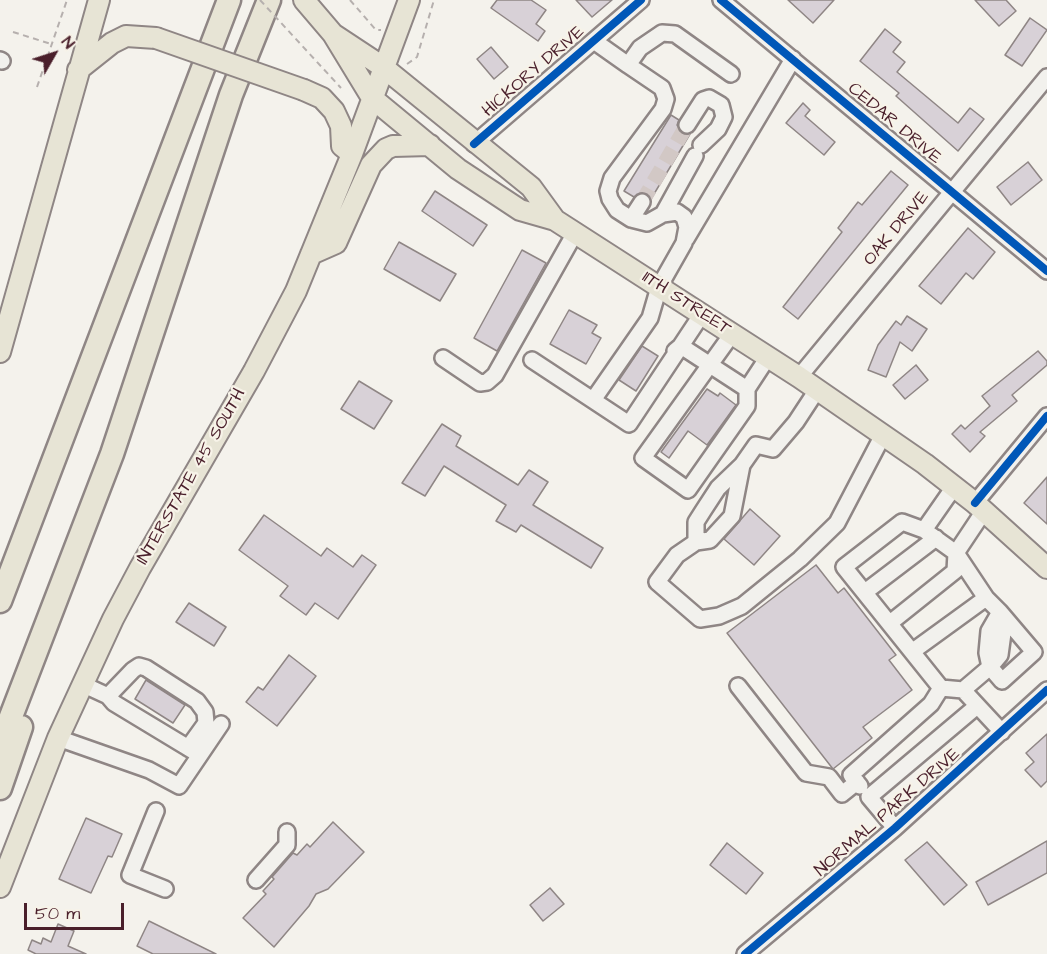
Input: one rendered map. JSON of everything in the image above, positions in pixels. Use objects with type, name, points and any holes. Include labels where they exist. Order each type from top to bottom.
[{"type":"highway","points":[[0,601],[230,0]]},
{"type":"highway","points":[[0,788],[74,574],[97,495],[231,95],[269,0]]},
{"type":"highway","points":[[0,745],[97,495]]},
{"type":"main road","points":[[0,352],[99,0]]},
{"type":"main road","name":"11TH STREET","points":[[304,0],[333,34],[372,98],[458,168],[488,189],[528,212],[555,220],[799,377],[883,435],[980,507],[1047,568]]},
{"type":"main road","name":"INTERSTATE 45 SOUTH","points":[[0,887],[57,738],[82,684],[140,568],[254,371],[296,291],[352,154],[409,0]]},
{"type":"main road","name":"11TH STREET","points":[[333,34],[383,67],[474,144],[531,187],[555,220]]},
{"type":"main road","points":[[78,70],[112,43],[126,36],[156,38],[322,98],[334,111],[341,126],[342,146],[352,154]]},
{"type":"main road","points":[[311,254],[336,243],[371,165],[386,150],[393,146],[430,145]]},
{"type":"main road","points":[[488,189],[497,182],[507,186],[555,220]]},
{"type":"street","name":"HICKORY DRIVE","points":[[474,144],[641,0]]},
{"type":"street","name":"CEDAR DRIVE","points":[[721,0],[1047,271]]},
{"type":"street","points":[[628,65],[640,48],[662,33],[675,34],[731,74]]},
{"type":"street","points":[[594,41],[663,88],[666,99],[663,109],[612,178],[608,191],[610,200],[617,210],[632,219],[647,223],[663,214],[677,212],[684,217],[687,227],[684,243]]},
{"type":"street","points":[[593,400],[650,318],[659,287],[793,58]]},
{"type":"street","name":"OAK DRIVE","points":[[799,377],[1047,77]]},
{"type":"street","points":[[663,214],[698,151],[714,135],[724,117],[721,105],[709,98],[703,100],[687,125]]},
{"type":"street","points":[[632,219],[642,202]]},
{"type":"street","points":[[443,358],[480,383],[487,382],[495,375],[575,233]]},
{"type":"street","points":[[532,360],[593,400],[632,419],[702,314]]},
{"type":"street","points":[[732,334],[643,458],[688,490],[747,406],[747,389],[768,357]]},
{"type":"street","points":[[681,346],[747,389]]},
{"type":"street","points":[[696,542],[696,522],[718,488],[742,465],[756,445],[773,449],[796,422],[817,390]]},
{"type":"street","points":[[890,623],[955,571],[956,553],[980,507],[1047,416]]},
{"type":"street","points":[[742,465],[732,516],[711,540],[696,542],[677,555],[657,582],[700,619],[719,616],[742,606],[800,559],[837,523],[883,435]]},
{"type":"street","points":[[865,592],[930,534],[954,487]]},
{"type":"street","points":[[990,667],[1002,681],[1034,652],[986,598],[956,553],[930,534],[902,522],[844,567],[941,688],[963,690],[1002,732]]},
{"type":"street","points":[[913,651],[986,598]]},
{"type":"street","points":[[963,690],[990,667],[1000,655],[1003,633],[1000,612]]},
{"type":"street","points":[[57,738],[149,770],[179,786],[206,723],[205,712],[197,701],[146,668],[139,666],[108,696]]},
{"type":"street","points":[[82,684],[108,696],[114,703],[193,751]]},
{"type":"street","points":[[738,686],[806,773],[829,777],[842,794],[857,782]]},
{"type":"street","points":[[896,828],[851,775],[931,704],[941,688]]},
{"type":"street","name":"NORMAL PARK DRIVE","points":[[745,954],[896,828],[1047,690]]},
{"type":"street","points":[[869,797],[977,706]]},
{"type":"street","points":[[193,751],[221,724]]},
{"type":"street","points":[[156,811],[130,875],[165,889]]},
{"type":"street","points":[[256,880],[287,845],[288,832]]},
{"type":"path","points":[[37,87],[67,0]]},
{"type":"path","points":[[260,0],[340,88]]},
{"type":"path","points":[[350,0],[369,23]]},
{"type":"path","points":[[401,83],[406,67],[417,57],[434,0]]},
{"type":"path","points":[[14,32],[52,44]]},
{"type":"building","points":[[497,0],[531,0],[546,10],[536,24],[545,31],[538,41],[491,8]]},
{"type":"building","points":[[576,0],[612,0],[592,17]]},
{"type":"building","points":[[788,0],[834,0],[813,23]]},
{"type":"building","points":[[975,0],[1006,0],[1016,11],[999,26]]},
{"type":"building","points":[[1030,18],[1047,30],[1022,66],[1005,55]]},
{"type":"building","points":[[885,29],[901,42],[893,52],[905,62],[897,72],[958,123],[970,108],[984,119],[958,151],[896,96],[899,93],[860,61]]},
{"type":"building","points":[[491,47],[508,67],[494,79],[477,59]]},
{"type":"building","points":[[803,103],[810,110],[805,116],[835,142],[824,155],[786,123]]},
{"type":"building","points":[[671,115],[679,120],[677,125],[681,133],[690,134],[651,199],[643,192],[634,197],[624,191]]},
{"type":"building","points":[[1028,162],[1042,180],[1011,205],[997,187]]},
{"type":"building","points":[[891,171],[908,185],[798,319],[783,307],[842,232],[838,228],[858,202],[862,205]]},
{"type":"building","points":[[435,191],[487,225],[473,246],[422,211]]},
{"type":"building","points":[[968,228],[995,252],[973,279],[966,273],[941,304],[919,286]]},
{"type":"building","points":[[399,242],[456,274],[440,301],[384,269]]},
{"type":"building","points":[[522,250],[546,263],[497,351],[474,338]]},
{"type":"building","points":[[569,310],[597,325],[592,333],[601,338],[586,364],[550,344]]},
{"type":"building","points":[[907,316],[927,329],[912,351],[900,342],[886,377],[868,370],[878,345],[896,321],[901,325]]},
{"type":"building","points":[[642,346],[658,356],[636,391],[619,380]]},
{"type":"building","points":[[1038,351],[1047,361],[1047,365],[1012,395],[1017,401],[980,432],[985,436],[970,452],[952,434],[961,425],[965,429],[990,406],[982,396]]},
{"type":"building","points":[[916,365],[928,380],[905,399],[893,385]]},
{"type":"building","points":[[359,381],[392,401],[374,429],[341,409]]},
{"type":"building","points":[[707,389],[718,396],[720,393],[736,405],[707,445],[688,431],[669,458],[661,452]]},
{"type":"building","points":[[442,424],[461,436],[456,446],[518,485],[529,470],[548,482],[533,505],[603,548],[591,568],[521,525],[516,532],[496,521],[506,505],[444,466],[425,496],[402,483]]},
{"type":"building","points":[[1047,477],[1047,524],[1024,503]]},
{"type":"building","points":[[750,509],[780,536],[754,565],[724,539]]},
{"type":"building","points":[[264,515],[321,556],[327,548],[353,567],[362,555],[376,565],[338,619],[315,603],[306,615],[280,596],[288,586],[239,550]]},
{"type":"building","points":[[816,565],[838,593],[844,588],[896,655],[889,660],[912,690],[863,727],[872,738],[833,769],[727,633]]},
{"type":"building","points":[[189,603],[226,627],[214,646],[176,622]]},
{"type":"building","points":[[289,655],[316,676],[277,726],[246,702],[258,687],[263,690]]},
{"type":"building","points":[[146,680],[185,705],[173,723],[135,699]]},
{"type":"building","points":[[1047,734],[1047,781],[1041,787],[1025,770],[1034,762],[1026,753]]},
{"type":"building","points":[[86,818],[122,834],[112,857],[108,856],[91,893],[59,879]]},
{"type":"building","points":[[333,822],[364,852],[328,889],[316,894],[309,906],[274,947],[243,918],[266,894],[263,891],[274,879],[272,877],[293,853],[297,855],[307,844],[310,847]]},
{"type":"building","points":[[1047,841],[1047,873],[988,905],[976,882]]},
{"type":"building","points":[[927,842],[967,885],[944,905],[905,860]]},
{"type":"building","points":[[727,843],[763,873],[746,894],[710,865]]},
{"type":"building","points":[[550,888],[564,904],[543,921],[530,905]]},
{"type":"building","points":[[149,921],[216,954],[153,954],[137,946]]},
{"type":"building","points":[[58,924],[74,931],[68,946],[86,954],[36,954],[28,950],[32,940],[41,944],[43,938],[51,942]]},
{"type":"tunnel","points":[[642,202],[687,125]]},
{"type":"cycle path","points":[[474,144],[641,0]]},
{"type":"cycle path","points":[[721,0],[1047,271]]},
{"type":"cycle path","points":[[975,503],[1047,416]]},
{"type":"cycle path","points":[[745,954],[895,828],[1047,690]]}]
